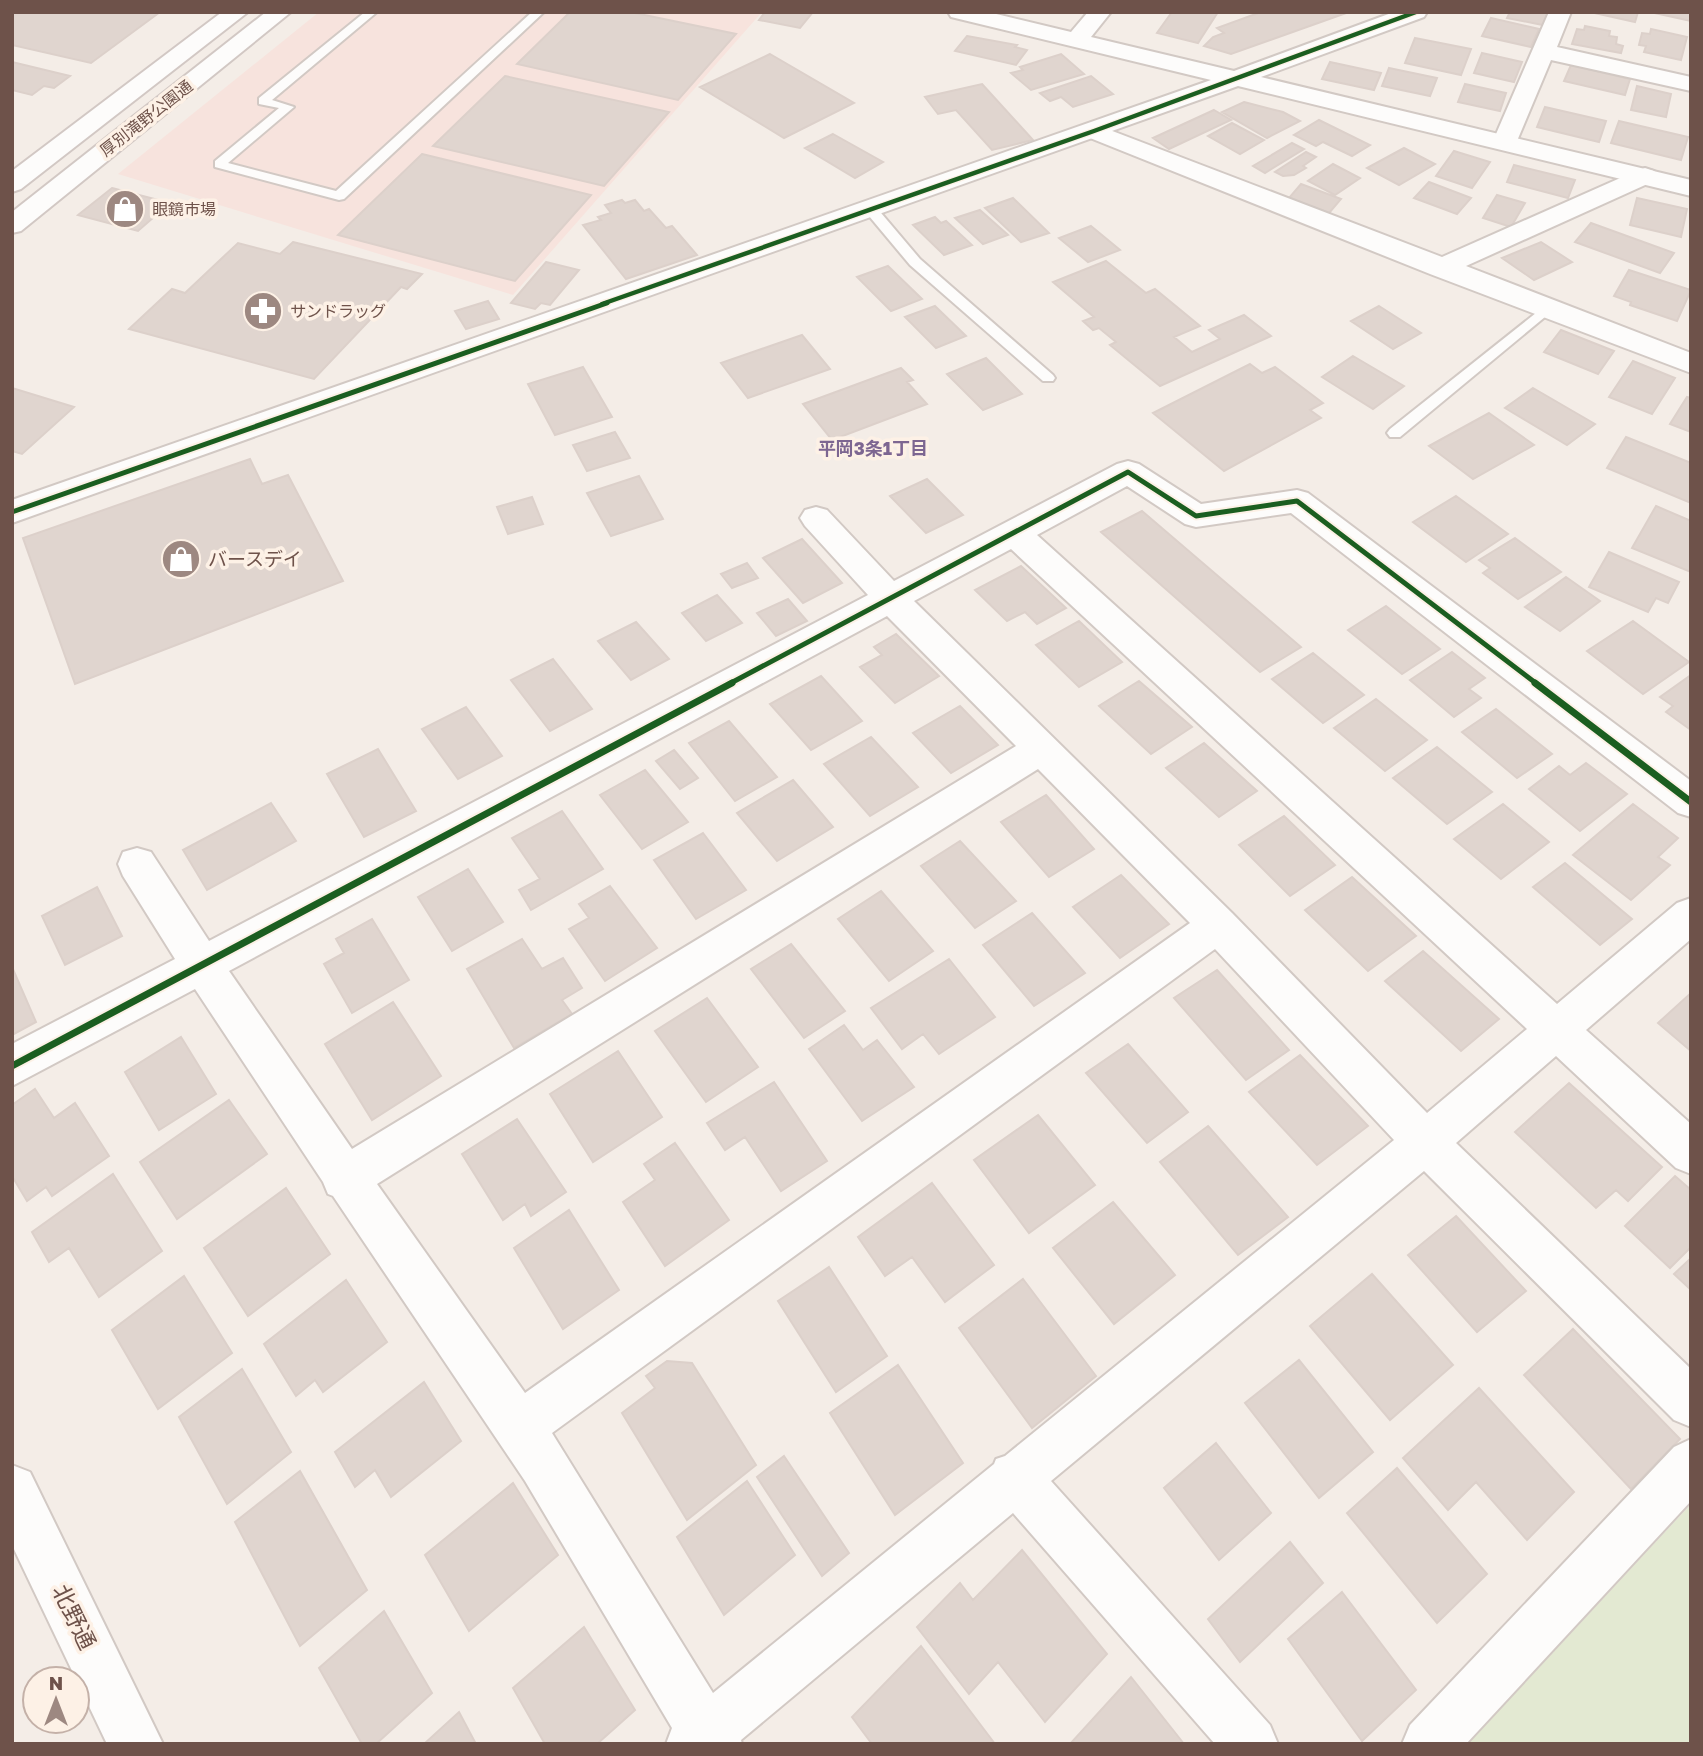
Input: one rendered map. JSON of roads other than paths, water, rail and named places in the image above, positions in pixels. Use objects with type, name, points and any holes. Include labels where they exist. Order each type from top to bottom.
[{"type":"street","name":"厚別滝野公園通","points":[[12,184],[237,12]]},
{"type":"street","name":"厚別滝野公園通","points":[[12,225],[281,12]]},
{"type":"street","points":[[959,12],[1231,79],[1505,141],[1691,188]]},
{"type":"street","points":[[1076,40],[1100,12]]},
{"type":"street","points":[[12,512],[1094,131],[1416,12]]},
{"type":"street","points":[[1505,141],[1560,12]]},
{"type":"street","points":[[1543,51],[1691,84]]},
{"type":"street","points":[[1094,131],[1691,364]]},
{"type":"street","points":[[1440,268],[1645,176]]},
{"type":"street","points":[[12,1066],[1128,472],[1196,516],[1297,501],[1691,802]]},
{"type":"street","points":[[816,518],[890,598],[1218,925],[1424,1142],[1691,1403]]},
{"type":"street","points":[[1013,532],[1691,1153]]},
{"type":"street","points":[[344,1179],[1042,748]]},
{"type":"street","points":[[137,864],[202,967],[344,1179],[519,1427],[705,1740],[1014,1477],[1424,1142],[1691,915]]},
{"type":"street","points":[[519,1427],[1218,925]]},
{"type":"street","points":[[1429,1744],[1691,1464]]},
{"type":"street","points":[[1014,1477],[1251,1744]]},
{"type":"street","name":"北野通","points":[[12,1490],[136,1744]]},
{"type":"lane","points":[[372,12],[264,101],[288,107],[219,164],[339,196],[539,12]]},
{"type":"lane","points":[[871,209],[915,262],[1048,378]]},
{"type":"lane","points":[[1395,433],[1546,309]]},
{"type":"place","name":"眼鏡市場","points":[[125,209]]},
{"type":"place","name":"サンドラッグ","points":[[263,311]]},
{"type":"place","name":"バースデイ","points":[[181,559]]},
{"type":"district","name":"平岡3条1丁目","points":[[873,449]]}]
